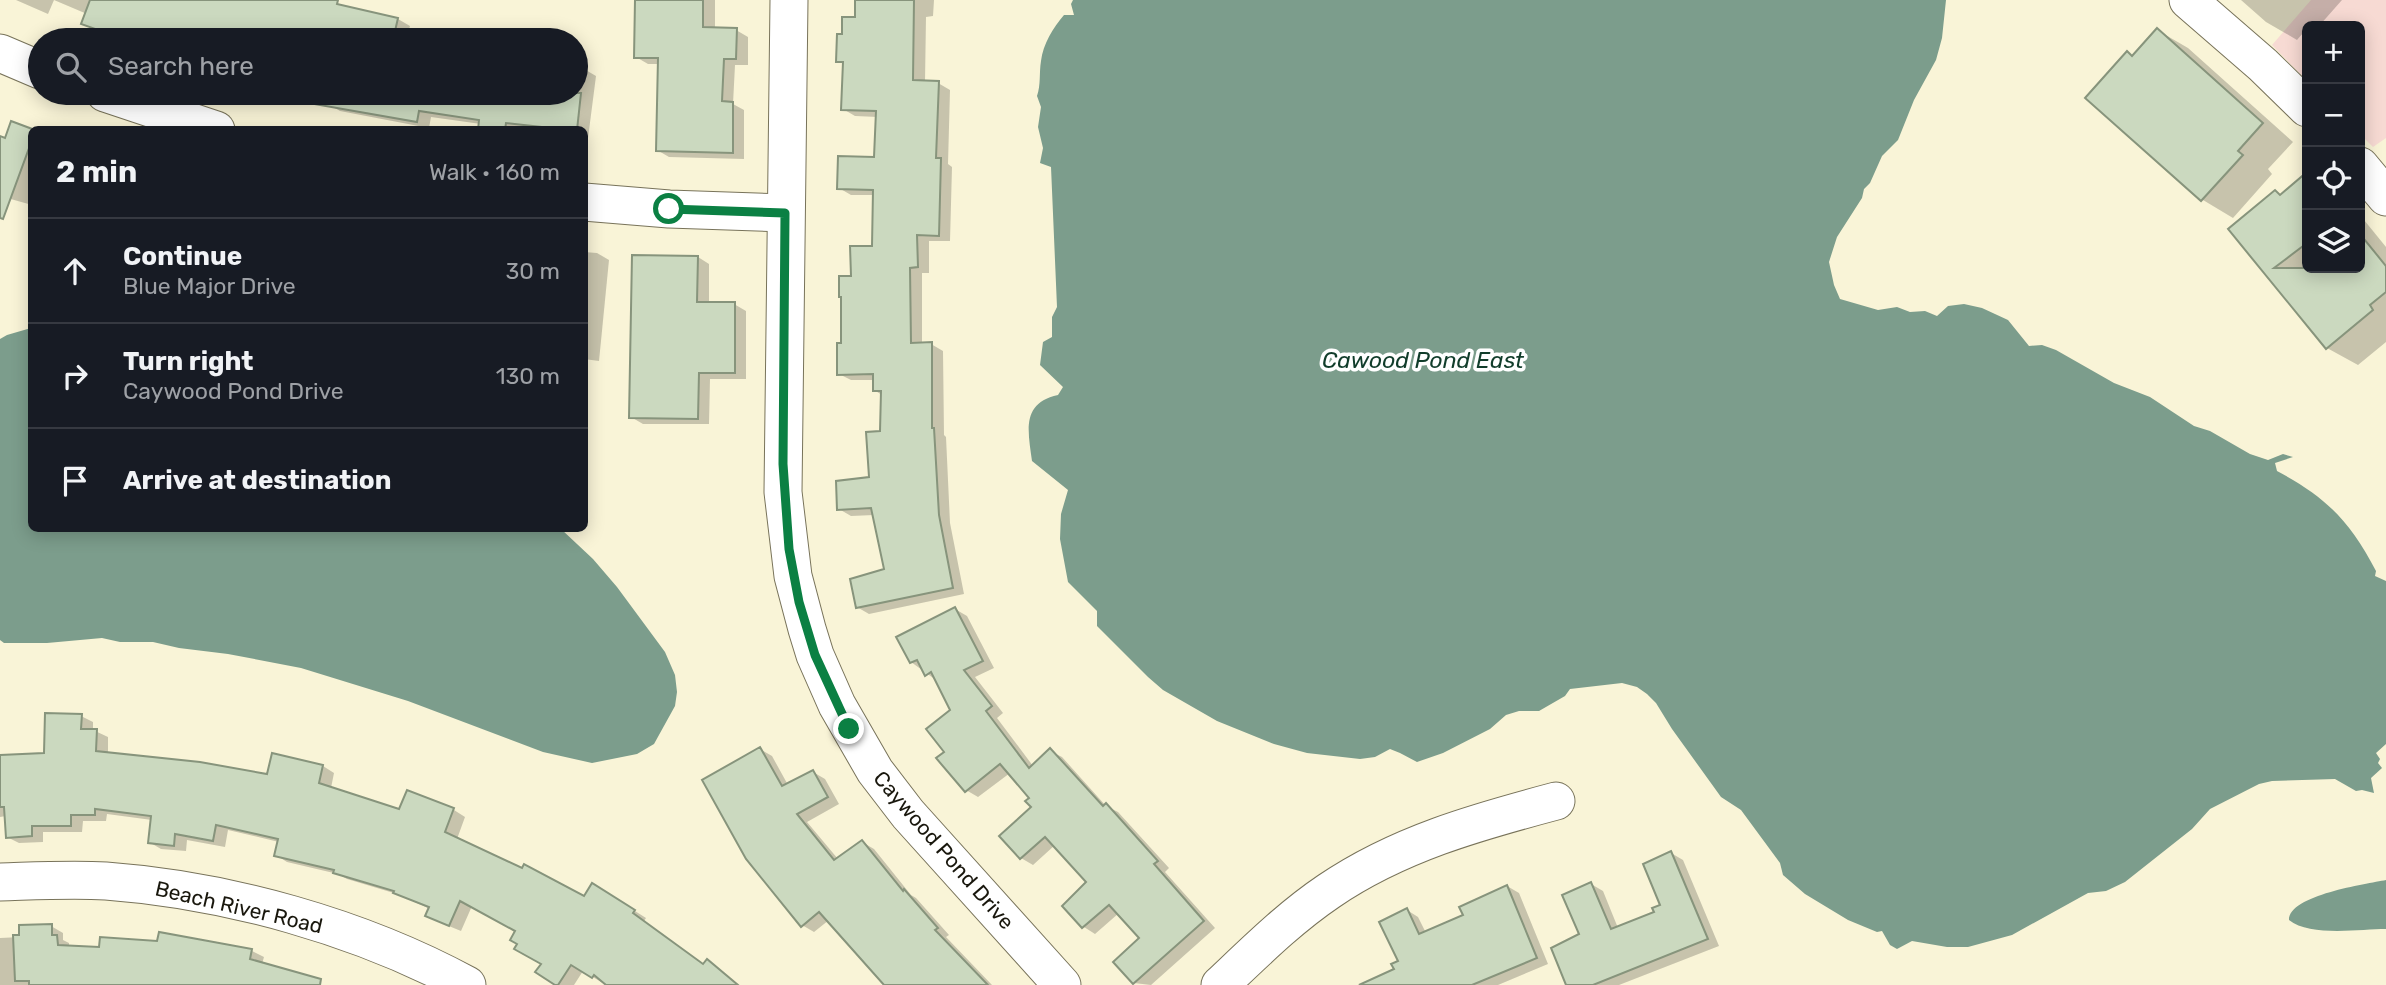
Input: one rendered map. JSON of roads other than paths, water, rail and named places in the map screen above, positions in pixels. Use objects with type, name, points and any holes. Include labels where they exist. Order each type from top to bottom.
[{"type":"street","name":"Caywood Pond Drive","points":[[789,0],[784,502],[793,576],[815,655],[849,729],[890,791],[1062,985]]},
{"type":"street","points":[[2188,0],[2263,65],[2302,103]]},
{"type":"street","points":[[0,53],[28,65]]},
{"type":"street","points":[[141,105],[204,126]]},
{"type":"street","points":[[2365,172],[2386,197]]},
{"type":"street","points":[[588,202],[669,209],[785,213]]},
{"type":"street","points":[[1220,985],[1304,910],[1330,891],[1383,860],[1467,825],[1556,801]]},
{"type":"street","name":"Beach River Road","points":[[0,882],[105,881],[159,887],[226,900],[353,935],[423,963],[467,985]]},
{"type":"water","name":"Cawood Pond East","points":[[1073,0],[1946,0],[1942,38],[1936,60],[1914,100],[1898,140],[1882,156],[1862,198],[1837,237],[1829,262],[1840,299],[1878,310],[1897,307],[1910,312],[1925,311],[1937,316],[1948,306],[1964,304],[1982,308],[2008,320],[2029,346],[2042,345],[2056,350],[2114,383],[2150,397],[2194,426],[2210,431],[2250,454],[2268,460],[2283,454],[2293,457],[2275,463],[2277,471],[2309,491],[2335,512],[2366,553],[2376,571],[2375,576],[2386,581],[2386,744],[2376,753],[2382,768],[2371,778],[2374,793],[2356,791],[2335,779],[2272,781],[2259,784],[2210,809],[2192,829],[2125,882],[2106,891],[2088,893],[2012,935],[1968,947],[1947,947],[1912,941],[1897,949],[1890,945],[1882,931],[1877,932],[1848,920],[1805,894],[1783,875],[1780,863],[1741,810],[1721,797],[1656,703],[1637,687],[1622,683],[1570,689],[1565,696],[1539,711],[1519,711],[1506,715],[1490,729],[1443,753],[1417,762],[1390,749],[1375,757],[1360,759],[1307,753],[1274,744],[1217,721],[1163,690],[1097,626],[1097,611],[1068,582],[1060,539],[1061,514],[1068,490],[1032,461],[1030,450],[1032,411],[1046,399],[1058,395],[1063,387],[1040,365],[1043,342],[1052,337],[1052,317],[1057,307],[1051,167],[1040,163],[1043,148],[1038,127],[1041,107],[1037,96],[1044,48],[1064,15],[1074,15],[1071,4]]},
{"type":"water","points":[[28,329],[28,532],[564,532],[617,587],[665,652],[675,675],[675,706],[654,744],[637,754],[592,763],[543,752],[408,701],[301,668],[153,642],[120,642],[102,638],[47,643],[4,643],[0,640],[0,339]]},
{"type":"water","points":[[2386,880],[2386,929],[2309,929],[2289,920],[2292,911],[2314,897]]}]
